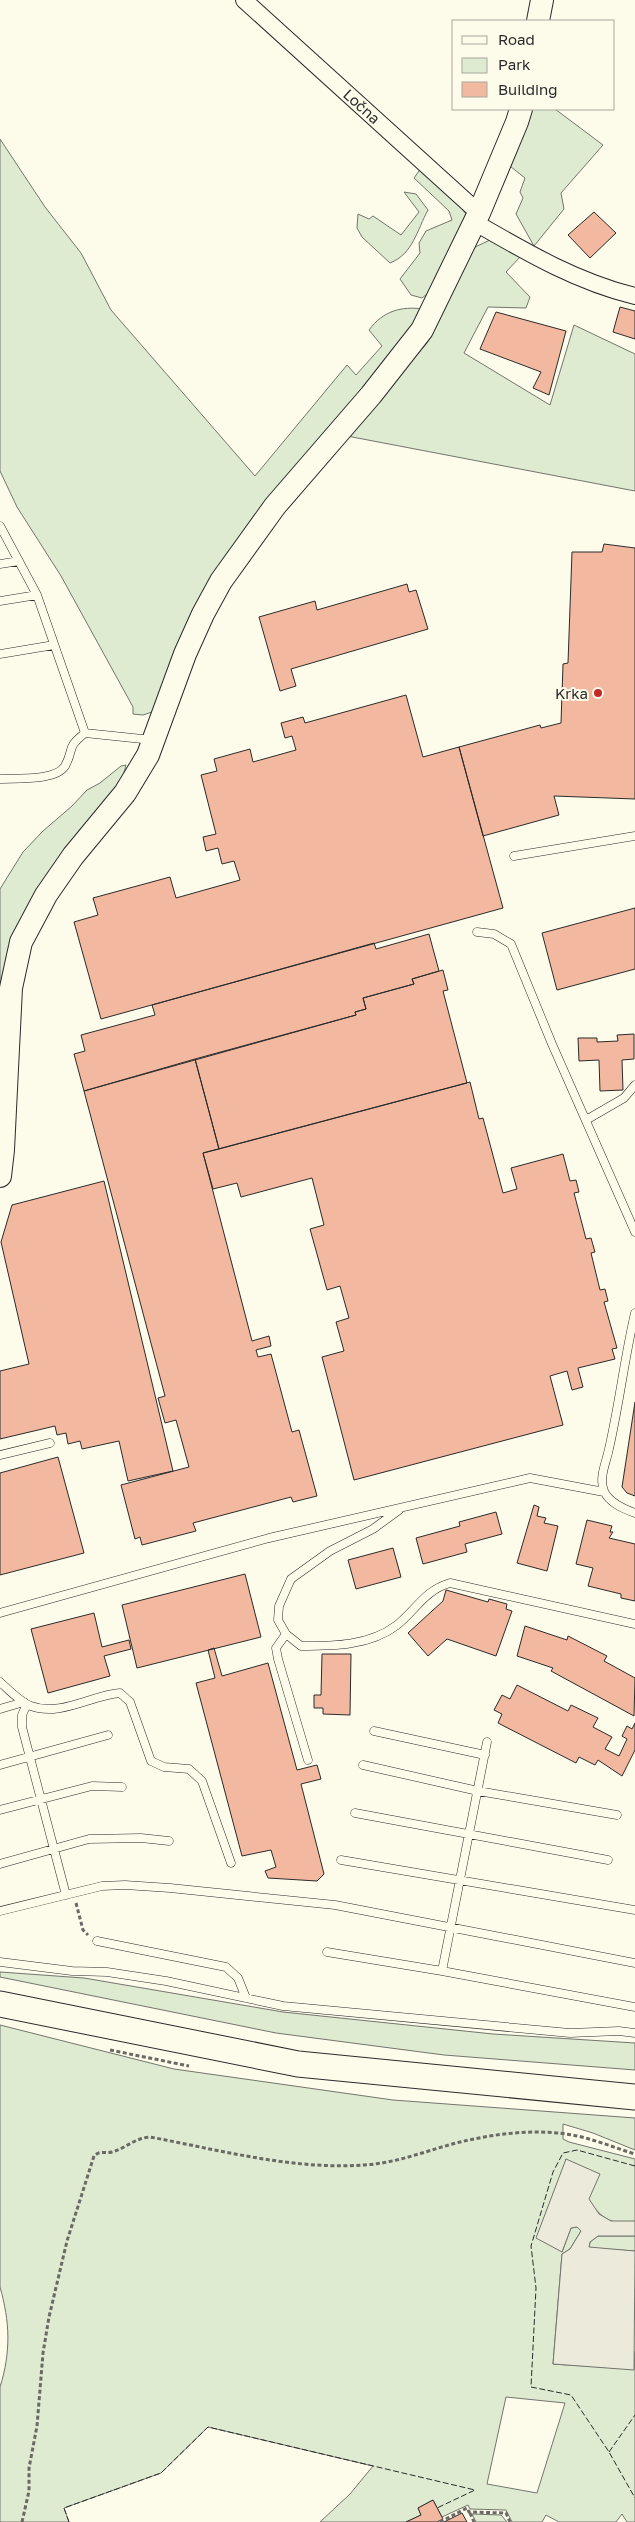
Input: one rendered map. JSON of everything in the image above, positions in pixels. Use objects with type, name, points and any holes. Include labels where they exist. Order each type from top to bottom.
[{"type":"main road","points":[[0,2004],[298,2064],[635,2097]]},
{"type":"street","name":"Ločna","points":[[244,0],[476,218],[558,270],[612,291],[635,296]]},
{"type":"street","points":[[538,20],[542,0]]},
{"type":"street","points":[[0,1176],[11,988],[21,942],[46,894],[73,856],[125,793],[144,763],[186,654],[203,614],[221,581],[275,506],[371,396],[422,330],[476,218],[518,122],[521,110]]},
{"type":"lane","points":[[0,526],[36,595],[85,733]]},
{"type":"lane","points":[[0,564],[19,561]]},
{"type":"lane","points":[[0,601],[36,595]]},
{"type":"lane","points":[[0,654],[54,645]]},
{"type":"lane","points":[[0,779],[52,776],[64,767],[72,744],[85,733],[154,740]]},
{"type":"lane","points":[[514,856],[635,836]]},
{"type":"lane","points":[[477,932],[494,934],[511,944],[635,1232]]},
{"type":"lane","points":[[586,1120],[624,1098],[635,1085]]},
{"type":"lane","points":[[604,1492],[602,1480],[618,1413],[635,1313]]},
{"type":"lane","points":[[0,1455],[50,1442]]},
{"type":"lane","points":[[0,1613],[269,1538],[530,1478],[604,1492],[621,1508],[635,1513]]},
{"type":"lane","points":[[402,1508],[373,1529],[330,1550],[292,1579],[278,1613],[278,1620],[286,1634],[301,1646],[354,1643],[371,1639],[397,1626],[419,1601],[438,1586],[450,1583],[635,1624]]},
{"type":"lane","points":[[286,1634],[276,1648],[308,1760]]},
{"type":"lane","points":[[0,1682],[26,1703],[52,1709],[120,1693],[130,1702],[150,1761],[164,1767],[188,1769],[202,1781],[231,1863]]},
{"type":"lane","points":[[0,1709],[26,1703]]},
{"type":"lane","points":[[26,1703],[22,1715],[22,1728],[54,1849],[70,1894]]},
{"type":"lane","points":[[374,1732],[485,1755]]},
{"type":"lane","points":[[0,1765],[108,1735]]},
{"type":"lane","points":[[442,1971],[488,1742]]},
{"type":"lane","points":[[363,1765],[478,1791],[617,1815]]},
{"type":"lane","points":[[0,1810],[92,1786],[122,1787]]},
{"type":"lane","points":[[355,1813],[608,1860]]},
{"type":"lane","points":[[0,1864],[89,1839],[116,1837],[169,1841]]},
{"type":"lane","points":[[340,1860],[635,1910]]},
{"type":"lane","points":[[0,1911],[102,1886],[125,1885],[170,1888],[334,1905],[635,1963]]},
{"type":"lane","points":[[97,1941],[226,1967],[238,1978],[246,1998]]},
{"type":"lane","points":[[327,1952],[442,1971],[635,2007]]},
{"type":"lane","points":[[0,1962],[107,1972],[283,2006],[570,2033],[619,2030],[635,2033]]},
{"type":"path","points":[[70,1894],[83,1930],[97,1941]]},
{"type":"path","points":[[22,2522],[29,2490],[29,2468],[37,2426],[43,2353],[56,2284],[94,2156],[98,2152],[109,2153],[132,2140],[150,2137],[265,2160],[365,2165],[410,2157],[439,2147],[487,2137],[524,2133],[566,2134],[635,2154]]},
{"type":"path","points":[[440,2522],[467,2508],[474,2522]]},
{"type":"path","points":[[469,2512],[506,2513],[510,2522]]},
{"type":"green space","points":[[529,110],[556,110],[603,145],[561,193],[564,209],[534,246],[516,214],[523,198],[520,192],[525,178],[506,163]]},
{"type":"green space","points":[[0,139],[45,207],[81,253],[111,310],[255,476],[347,365],[356,375],[382,346],[369,330],[380,318],[400,309],[423,309],[392,357],[307,462],[155,711],[143,715],[133,714],[133,707],[61,576],[17,507],[0,471]]},
{"type":"green space","points":[[421,168],[448,191],[466,214],[436,287],[422,298],[411,295],[400,279],[420,253],[419,243],[426,231],[452,220],[449,211],[414,178]]},
{"type":"green space","points":[[404,192],[416,194],[428,210],[409,248],[398,259],[390,263],[362,237],[357,228],[358,214],[369,219],[373,216],[401,235],[419,212]]},
{"type":"green space","points":[[490,240],[521,256],[506,272],[530,297],[526,308],[488,307],[464,353],[550,405],[574,325],[635,354],[635,491],[347,436],[427,343],[473,248]]},
{"type":"green space","points":[[126,765],[113,793],[63,851],[39,888],[12,946],[0,991],[0,889],[23,852],[43,831],[87,790],[100,783],[121,766]]},
{"type":"green space","points":[[0,1972],[84,1978],[283,2012],[493,2034],[635,2043],[635,2070],[444,2055],[276,2033],[0,1977]]},
{"type":"green space","points":[[0,2025],[174,2069],[393,2100],[635,2118],[635,2150],[593,2133],[563,2124],[563,2139],[569,2142],[635,2159],[635,2226],[617,2223],[604,2217],[585,2194],[566,2159],[562,2252],[571,2228],[577,2227],[581,2231],[570,2249],[562,2254],[553,2364],[634,2369],[635,2351],[635,2522],[627,2522],[622,2514],[616,2522],[559,2522],[546,2515],[542,2522],[512,2522],[506,2510],[470,2509],[468,2505],[442,2517],[433,2500],[418,2508],[421,2515],[406,2522],[320,2522],[350,2494],[373,2466],[208,2427],[161,2473],[64,2508],[69,2522],[0,2522],[0,2387],[6,2362],[8,2337],[6,2312],[0,2287]],"holes":[[[506,2397],[565,2403],[537,2493],[487,2484]]]},
{"type":"green space","points":[[598,2236],[635,2236],[635,2251],[589,2248],[590,2242]]},
{"type":"green space","points":[[472,2514],[501,2515],[507,2522],[476,2522]]},
{"type":"shaded area","points":[[566,2159],[600,2174],[589,2199],[599,2214],[611,2221],[635,2221],[635,2236],[598,2236],[590,2242],[589,2247],[635,2251],[634,2370],[553,2364],[562,2254],[570,2249],[581,2231],[577,2227],[571,2228],[562,2252],[536,2238]]},
{"type":"building","points":[[594,212],[616,233],[590,258],[568,235]]},
{"type":"building","points":[[620,307],[635,311],[635,339],[613,332]]},
{"type":"building","points":[[496,312],[566,331],[549,395],[533,388],[541,372],[480,349]]},
{"type":"building","name":"Krka","points":[[604,544],[635,548],[635,799],[554,796],[559,815],[483,836],[459,747],[540,725],[541,728],[561,723],[563,664],[568,663],[572,552],[602,552]]},
{"type":"building","points":[[407,584],[409,592],[416,590],[428,629],[291,669],[296,686],[280,691],[259,617],[315,601],[317,610]]},
{"type":"building","points":[[406,695],[423,757],[459,747],[503,908],[101,1019],[74,922],[98,915],[93,898],[170,877],[176,898],[240,880],[234,861],[222,864],[218,848],[206,851],[203,837],[216,834],[201,775],[217,771],[214,759],[250,749],[253,762],[296,750],[292,736],[285,738],[281,723],[303,717],[305,723]]},
{"type":"building","points":[[635,908],[635,969],[557,990],[542,933]]},
{"type":"building","points":[[429,934],[439,971],[412,979],[414,984],[363,998],[366,1009],[355,1012],[356,1015],[84,1091],[74,1054],[85,1051],[81,1035],[155,1015],[152,1005],[374,943],[376,949]]},
{"type":"building","points":[[443,970],[448,990],[443,991],[467,1083],[219,1149],[195,1059],[356,1015],[355,1012],[366,1009],[363,998],[414,984],[412,979]]},
{"type":"building","points":[[634,1034],[634,1059],[622,1060],[623,1090],[600,1091],[599,1060],[579,1061],[578,1038],[597,1038],[597,1042],[618,1041],[617,1035]]},
{"type":"building","points":[[195,1059],[219,1149],[203,1153],[252,1341],[269,1336],[271,1346],[256,1350],[258,1357],[271,1354],[292,1432],[299,1430],[317,1496],[293,1502],[291,1497],[193,1523],[196,1531],[142,1545],[140,1537],[135,1539],[121,1485],[189,1467],[176,1420],[165,1423],[158,1398],[165,1396],[84,1091]]},
{"type":"building","points":[[470,1082],[479,1119],[483,1118],[503,1193],[517,1189],[511,1168],[563,1154],[570,1181],[576,1180],[579,1192],[574,1193],[586,1239],[591,1238],[595,1252],[591,1253],[600,1290],[605,1289],[608,1301],[604,1302],[617,1348],[612,1349],[615,1359],[578,1368],[583,1387],[572,1390],[567,1371],[550,1376],[563,1425],[354,1480],[322,1357],[344,1351],[336,1322],[349,1318],[340,1286],[327,1290],[310,1229],[324,1225],[312,1178],[241,1197],[237,1183],[213,1189],[203,1153]]},
{"type":"building","points":[[104,1181],[173,1471],[128,1481],[119,1441],[82,1449],[80,1441],[68,1444],[66,1433],[57,1435],[55,1426],[0,1439],[0,1371],[29,1364],[1,1242],[12,1205]]},
{"type":"building","points":[[635,1402],[635,1496],[627,1493],[622,1487]]},
{"type":"building","points":[[58,1457],[84,1553],[0,1575],[0,1473]]},
{"type":"building","points":[[534,1505],[539,1507],[537,1516],[546,1518],[544,1523],[558,1526],[547,1571],[517,1563]]},
{"type":"building","points":[[496,1512],[502,1534],[465,1544],[467,1552],[423,1564],[416,1538],[460,1526],[459,1522]]},
{"type":"building","points":[[587,1520],[612,1526],[610,1532],[613,1532],[609,1538],[635,1544],[635,1601],[621,1598],[621,1594],[588,1586],[593,1568],[576,1564]]},
{"type":"building","points":[[393,1548],[401,1577],[356,1589],[348,1560]]},
{"type":"building","points":[[245,1574],[261,1637],[137,1668],[122,1605]]},
{"type":"building","points":[[446,1590],[488,1602],[489,1599],[507,1604],[506,1609],[512,1611],[496,1656],[447,1639],[428,1656],[408,1633],[443,1601]]},
{"type":"building","points":[[94,1613],[102,1647],[129,1640],[131,1649],[104,1656],[110,1676],[48,1693],[31,1629]]},
{"type":"building","points":[[525,1626],[567,1640],[568,1636],[607,1656],[604,1661],[635,1678],[634,1716],[551,1671],[553,1668],[517,1656]]},
{"type":"building","points":[[214,1648],[222,1676],[268,1663],[297,1770],[317,1765],[321,1779],[301,1784],[324,1874],[317,1881],[268,1878],[265,1871],[276,1867],[271,1850],[242,1856],[196,1683],[215,1678],[208,1650]]},
{"type":"building","points":[[322,1654],[351,1654],[350,1715],[323,1714],[323,1708],[314,1708],[314,1695],[321,1695]]},
{"type":"building","points":[[517,1685],[568,1711],[571,1705],[598,1718],[593,1727],[612,1737],[605,1749],[619,1756],[627,1739],[622,1736],[627,1726],[632,1729],[635,1723],[635,1750],[622,1776],[598,1760],[595,1765],[579,1757],[576,1763],[498,1723],[502,1714],[494,1710],[502,1695],[510,1699]]},
{"type":"building","points":[[433,2500],[443,2519],[437,2522],[406,2522],[421,2515],[418,2508]]},
{"type":"building","points":[[462,2513],[467,2522],[444,2522]]},
{"type":"fence","points":[[635,2166],[577,2150],[563,2153],[553,2172],[531,2246],[536,2288],[531,2387],[571,2395],[609,2452],[635,2498]]},
{"type":"fence","points":[[609,2452],[635,2415]]},
{"type":"fence","points":[[69,2522],[64,2508],[161,2473],[208,2427],[475,2490],[437,2508]]},
{"type":"place","name":"Krka","points":[[598,693]]}]
